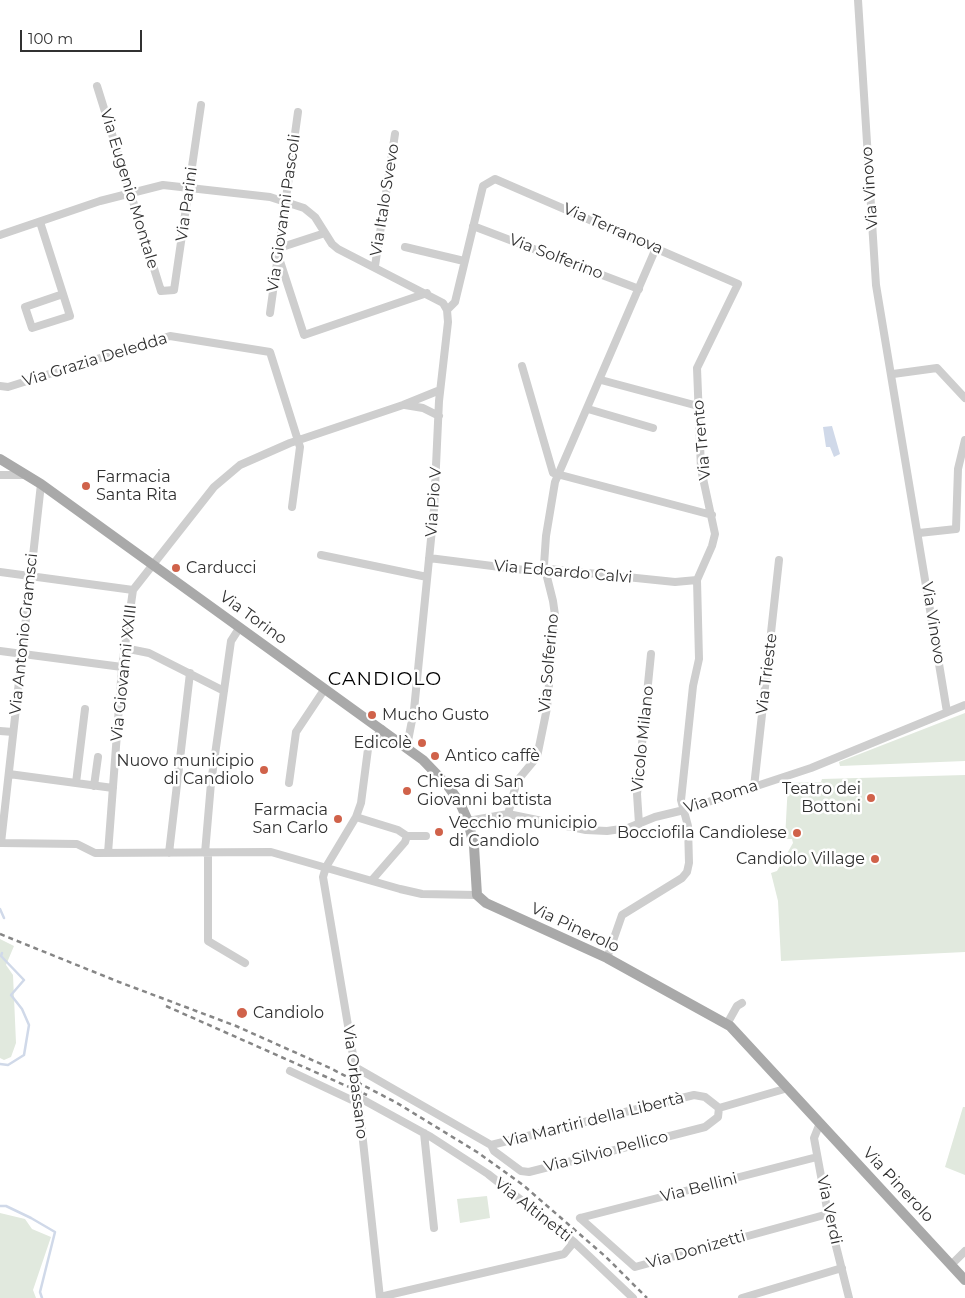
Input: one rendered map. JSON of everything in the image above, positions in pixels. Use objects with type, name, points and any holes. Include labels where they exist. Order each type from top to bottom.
[{"type":"main road","name":"Via Torino","points":[[0,458],[41,484],[324,690],[407,746],[448,786],[460,803],[468,821]]},
{"type":"main road","points":[[468,821],[474,846],[477,895]]},
{"type":"main road","name":"Via Pinerolo","points":[[477,895],[491,906],[607,958],[726,1024],[788,1088],[965,1280]]},
{"type":"street","name":"Via Vinovo","points":[[858,0],[876,284],[893,374],[947,712]]},
{"type":"street","name":"Via Eugenio Montale","points":[[97,86],[161,291]]},
{"type":"street","name":"Via Parini","points":[[161,291],[174,290],[201,105]]},
{"type":"street","name":"Via Giovanni Pascoli","points":[[270,313],[298,112]]},
{"type":"street","name":"Via Italo Svevo","points":[[375,266],[396,134]]},
{"type":"street","name":"Via Terranova","points":[[487,181],[498,180],[738,284]]},
{"type":"street","name":"Via Pio V","points":[[407,746],[414,710],[428,577],[440,390],[448,322],[447,310],[455,302],[482,188],[487,181]]},
{"type":"street","points":[[0,235],[163,184],[189,186],[286,201],[309,212],[338,249],[427,293],[443,303],[447,310]]},
{"type":"street","points":[[40,222],[63,294],[70,316],[32,328],[25,307],[63,294]]},
{"type":"street","name":"Via Solferino","points":[[473,226],[639,289]]},
{"type":"street","points":[[325,233],[278,251],[304,335],[427,293]]},
{"type":"street","points":[[405,247],[464,262]]},
{"type":"street","name":"Via Solferino","points":[[508,814],[520,775],[537,757],[547,708],[555,615],[554,601],[545,571],[546,536],[558,474],[588,409],[656,248]]},
{"type":"street","name":"Via Trento","points":[[607,958],[622,915],[675,882],[687,872],[690,851],[688,826],[681,800],[693,686],[699,659],[697,580],[712,546],[715,534],[701,469],[697,368],[738,284]]},
{"type":"street","name":"Via Grazia Deledda","points":[[0,386],[8,387],[170,336],[270,352],[300,447],[292,507]]},
{"type":"street","points":[[522,366],[553,473],[712,515]]},
{"type":"street","points":[[893,374],[937,368],[965,398]]},
{"type":"street","points":[[600,380],[698,406]]},
{"type":"street","name":"Via Giovanni XXIII","points":[[108,854],[122,668],[133,590],[154,565],[166,546],[224,477],[250,459],[440,390]]},
{"type":"street","points":[[403,405],[423,408],[439,416]]},
{"type":"street","points":[[588,409],[653,428]]},
{"type":"street","points":[[919,533],[956,529],[958,469],[965,440]]},
{"type":"street","points":[[0,476],[26,475]]},
{"type":"street","name":"Via Antonio Gramsci","points":[[1,843],[41,484]]},
{"type":"street","points":[[321,555],[428,577]]},
{"type":"street","name":"Via Edoardo Calvi","points":[[429,558],[536,572],[549,569],[675,582],[697,580]]},
{"type":"street","name":"Via Trieste","points":[[754,787],[780,560]]},
{"type":"street","points":[[0,572],[133,590]]},
{"type":"street","points":[[240,627],[231,641],[211,783],[207,853],[208,942],[245,963]]},
{"type":"street","points":[[124,648],[149,653],[224,691]]},
{"type":"street","points":[[0,651],[122,668]]},
{"type":"street","name":"Vicolo Milano","points":[[639,824],[637,794],[651,654]]},
{"type":"street","points":[[169,853],[190,673]]},
{"type":"street","points":[[289,783],[296,732],[324,690]]},
{"type":"street","name":"Via Roma","points":[[468,821],[508,814],[586,830],[607,831],[628,828],[655,817],[684,810],[811,768],[965,704]]},
{"type":"street","points":[[76,783],[86,709]]},
{"type":"street","points":[[326,868],[356,817],[361,803],[368,749],[382,729]]},
{"type":"street","points":[[0,730],[13,732]]},
{"type":"street","name":"Via Giovanni XXIII","points":[[94,786],[98,757]]},
{"type":"street","points":[[9,774],[113,788]]},
{"type":"street","points":[[356,817],[398,830],[407,836],[426,836]]},
{"type":"street","points":[[372,880],[405,842],[407,836]]},
{"type":"street","points":[[1,843],[77,844],[95,853],[108,854],[271,852],[422,894],[477,895]]},
{"type":"street","name":"Via Orbassano","points":[[326,868],[323,877],[328,915],[356,1067],[380,1298]]},
{"type":"street","points":[[726,1024],[736,1006],[742,1003]]},
{"type":"street","name":"Via Martiri della Libertà","points":[[356,1067],[491,1146],[694,1096],[705,1097],[719,1108]]},
{"type":"street","name":"Via Altinetti","points":[[290,1071],[358,1100],[424,1133],[488,1174],[574,1242],[633,1298]]},
{"type":"street","points":[[719,1108],[788,1088]]},
{"type":"street","name":"Via Silvio Pellico","points":[[491,1146],[494,1151],[521,1171],[529,1172],[705,1127],[718,1118],[719,1108]]},
{"type":"street","name":"Via Verdi","points":[[820,1123],[814,1138],[817,1157],[828,1214],[849,1298]]},
{"type":"street","points":[[424,1133],[434,1228]]},
{"type":"street","name":"Via Bellini","points":[[580,1218],[817,1157]]},
{"type":"street","name":"Via Donizetti","points":[[580,1218],[635,1267],[828,1214]]},
{"type":"street","points":[[380,1298],[564,1254],[574,1242]]},
{"type":"street","points":[[951,1265],[965,1251]]},
{"type":"street","points":[[742,1298],[842,1268]]},
{"type":"shaded area","points":[[965,713],[965,761],[840,766],[839,762]]},
{"type":"shaded area","name":"Candiolo Village","points":[[965,775],[965,952],[781,961],[778,901],[771,873],[777,871],[793,843],[792,839],[785,839],[788,783],[821,782],[822,779]]},
{"type":"shaded area","points":[[0,939],[14,946],[6,965],[13,975],[16,1043],[11,1057],[4,1060],[0,1058]]},
{"type":"shaded area","points":[[963,1107],[965,1107],[965,1175],[945,1167]]},
{"type":"shaded area","points":[[487,1196],[490,1218],[460,1223],[457,1199]]},
{"type":"shaded area","points":[[0,1213],[25,1219],[32,1229],[51,1237],[33,1290],[36,1298],[0,1298]]},
{"type":"water","points":[[832,426],[840,454],[834,457],[830,447],[826,447],[823,427]]},
{"type":"waterway","points":[[0,909],[4,918]]},
{"type":"waterway","points":[[0,1064],[8,1065],[24,1055],[29,1025],[22,1009],[11,995],[24,980],[1,956],[2,953]]},
{"type":"waterway","points":[[0,1206],[6,1206],[55,1232],[40,1292],[42,1298]]},
{"type":"railway","points":[[0,934],[119,982],[236,1026],[330,1068],[397,1103],[477,1152],[523,1185],[606,1257],[647,1298]]},
{"type":"railway","points":[[166,1006],[367,1095]]},
{"type":"place","name":"Farmacia Santa Rita","points":[[86,486]]},
{"type":"place","name":"Carducci","points":[[176,568]]},
{"type":"place","name":"Mucho Gusto","points":[[372,715]]},
{"type":"place","name":"Edicolè","points":[[422,743]]},
{"type":"place","name":"Antico caffè","points":[[435,756]]},
{"type":"place","name":"Nuovo municipio di Candiolo","points":[[264,770]]},
{"type":"place","name":"Chiesa di San Giovanni battista","points":[[407,791]]},
{"type":"place","name":"Teatro dei Bottoni","points":[[871,798]]},
{"type":"place","name":"Farmacia San Carlo","points":[[338,819]]},
{"type":"place","name":"Vecchio municipio di Candiolo","points":[[439,832]]},
{"type":"place","name":"Bocciofila Candiolese","points":[[797,833]]},
{"type":"place","name":"Candiolo Village","points":[[875,859]]},
{"type":"place","name":"Candiolo","points":[[242,1013]]},
{"type":"district","name":"CANDIOLO","points":[[385,679]]}]
